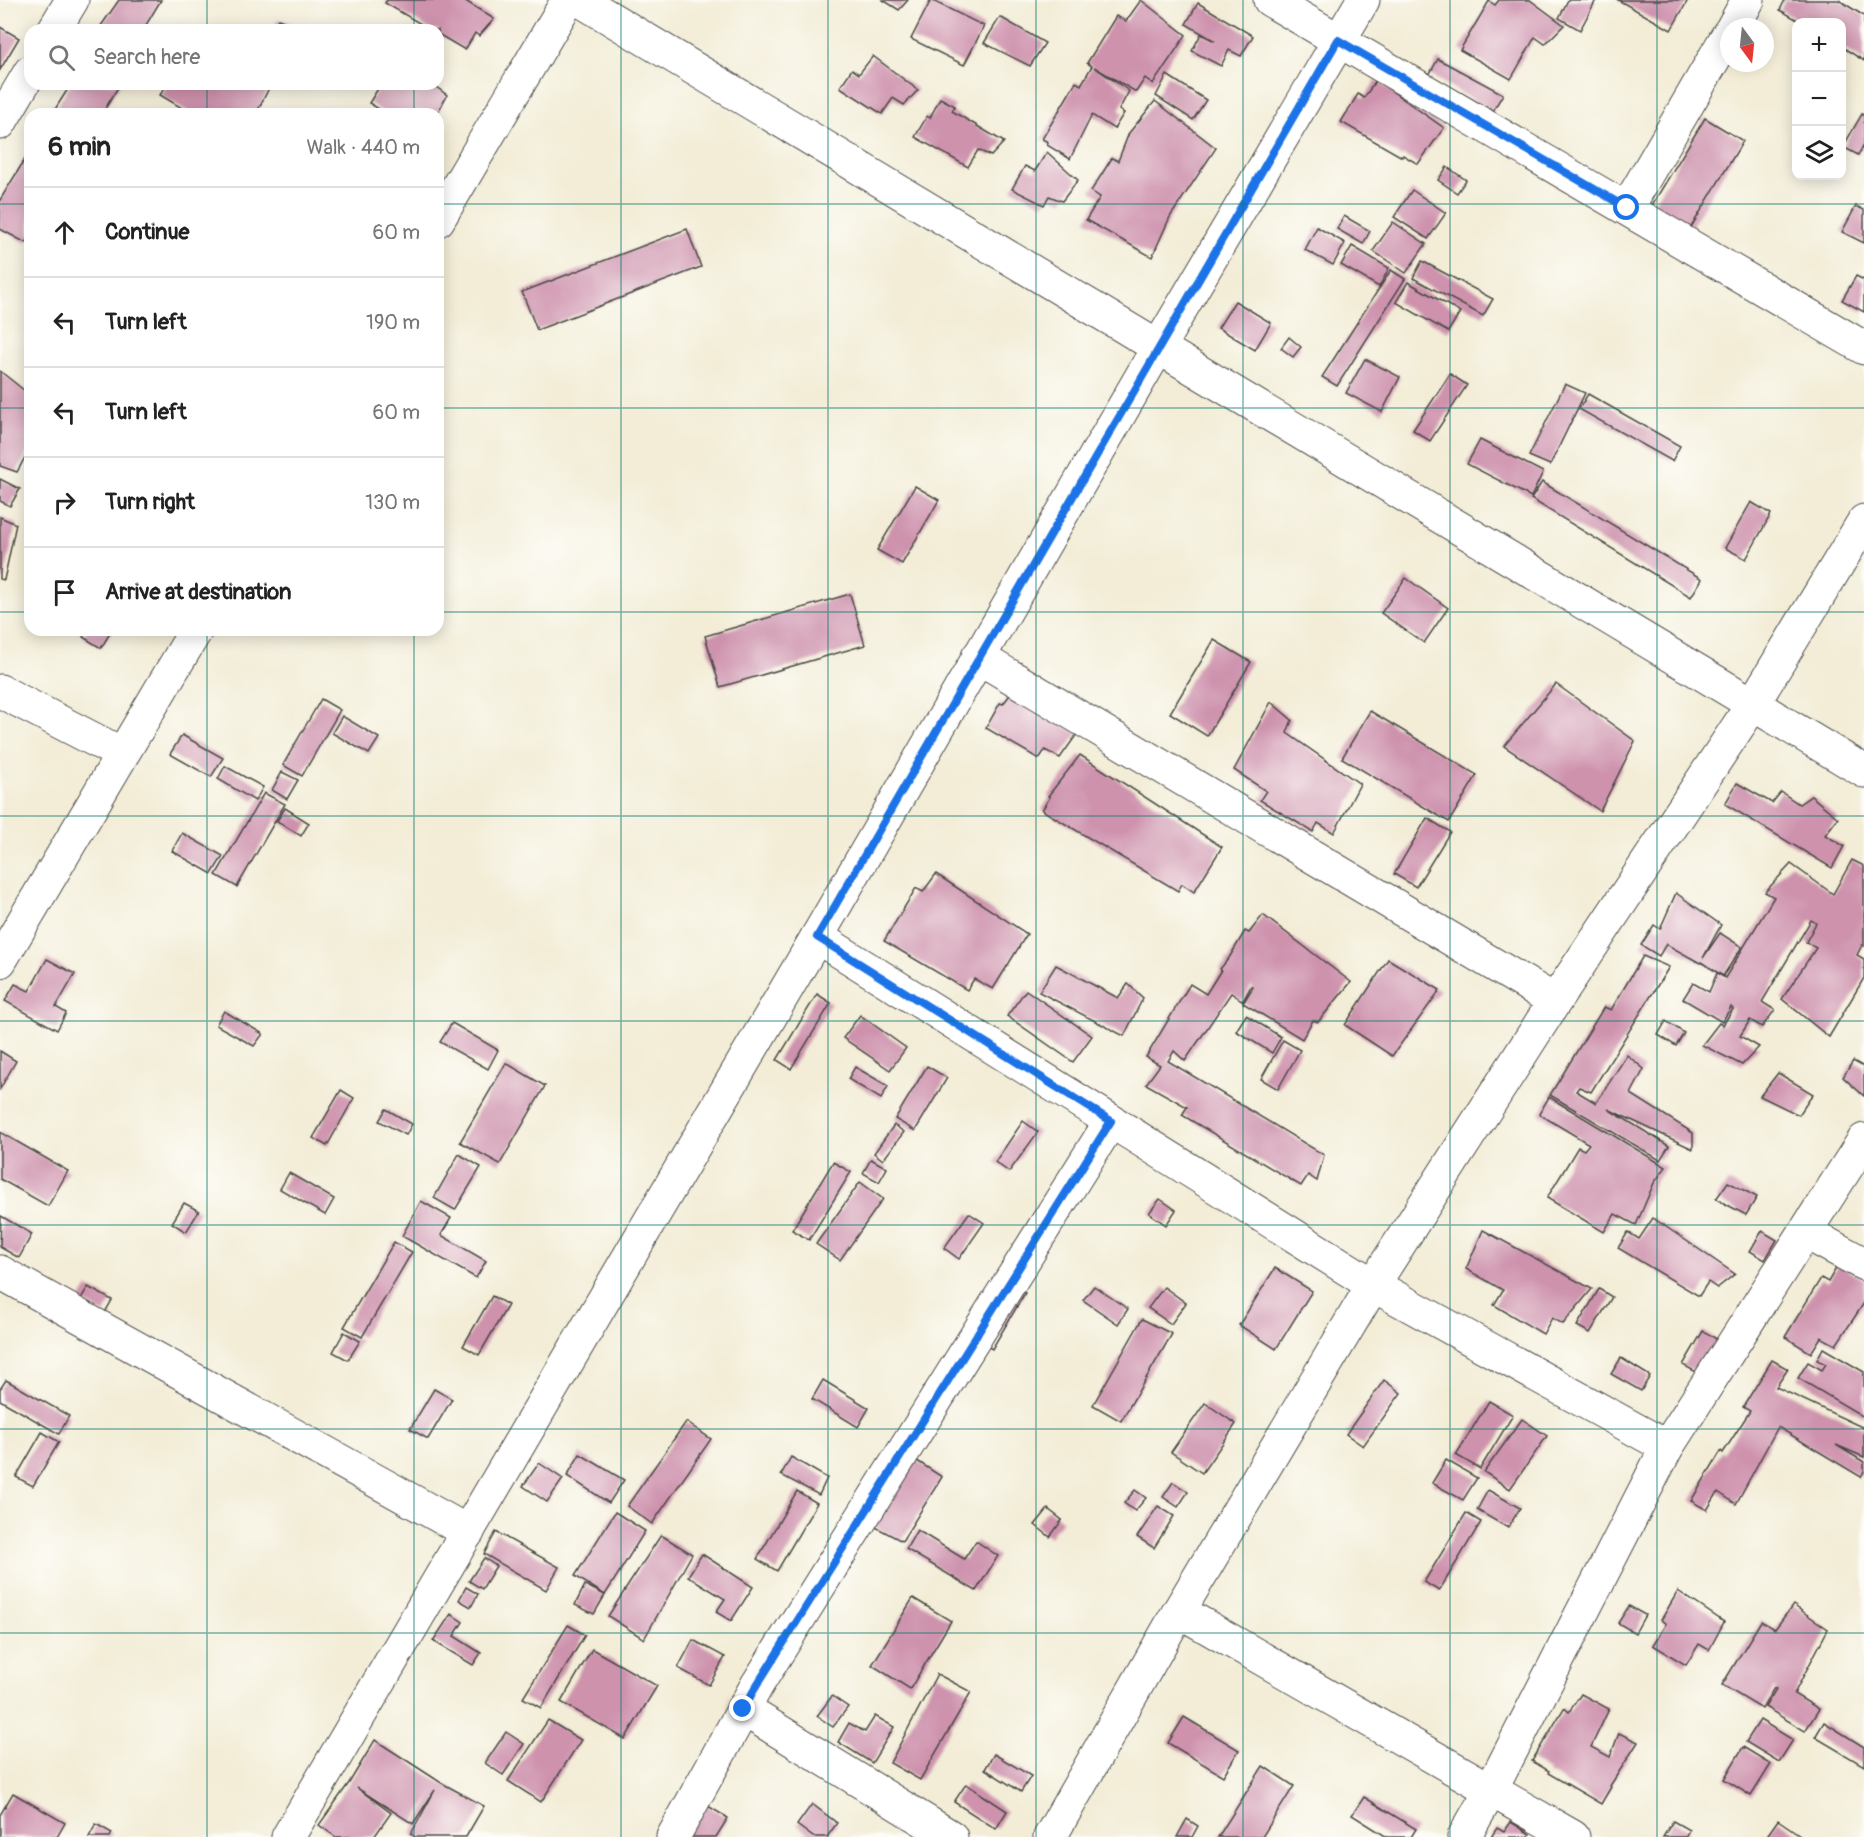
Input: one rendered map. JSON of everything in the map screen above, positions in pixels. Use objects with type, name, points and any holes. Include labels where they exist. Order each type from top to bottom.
[{"type":"street","points":[[58,24],[72,0]]},
{"type":"street","points":[[444,210],[568,0]]},
{"type":"street","points":[[580,0],[1864,771]]},
{"type":"street","points":[[1270,0],[1864,348]]},
{"type":"street","points":[[288,1837],[817,937],[1159,346],[1363,0]]},
{"type":"street","points":[[1737,18],[1748,0]]},
{"type":"street","points":[[1627,208],[1720,48]]},
{"type":"street","points":[[0,123],[24,82]]},
{"type":"street","points":[[1050,1837],[1179,1611],[1373,1285],[1555,1001],[1753,704],[1864,521]]},
{"type":"street","points":[[0,961],[192,636]]},
{"type":"street","points":[[978,657],[1555,1001]]},
{"type":"street","points":[[0,691],[122,754]]},
{"type":"street","points":[[817,937],[1373,1285],[1667,1447]]},
{"type":"street","points":[[674,1837],[757,1685],[1111,1121]]},
{"type":"street","points":[[1464,1837],[1491,1790],[1667,1447],[1864,1140]]},
{"type":"street","points":[[1805,1232],[1864,1264]]},
{"type":"street","points":[[0,1272],[468,1532]]},
{"type":"street","points":[[1179,1611],[1573,1837]]},
{"type":"street","points":[[743,1709],[951,1837]]},
{"type":"building","points":[[119,0],[161,0],[147,24],[102,24]]},
{"type":"building","points":[[387,0],[464,0],[494,19],[479,36],[475,33],[465,50],[444,38],[444,24],[421,24],[385,3]]},
{"type":"building","points":[[883,0],[908,0],[899,10]]},
{"type":"building","points":[[931,0],[984,26],[964,65],[911,39]]},
{"type":"building","points":[[1141,0],[1186,35],[1153,84],[1145,78],[1136,92],[1094,67],[1129,91],[1119,110],[1124,113],[1114,129],[1092,115],[1070,159],[1047,145],[1048,142],[1042,139],[1076,82],[1081,85],[1092,66],[1087,63],[1116,16],[1126,21]]},
{"type":"building","points":[[1499,0],[1530,0],[1564,25],[1545,44],[1535,37],[1511,79],[1460,50],[1489,1],[1495,5]]},
{"type":"building","points":[[1568,0],[1596,0],[1580,30],[1559,18]]},
{"type":"building","points":[[1618,0],[1688,0],[1671,30]]},
{"type":"building","points":[[1785,0],[1839,0],[1864,16],[1864,61],[1846,50],[1846,18],[1794,18],[1780,10]]},
{"type":"building","points":[[1198,3],[1253,36],[1241,56],[1229,50],[1221,66],[1192,51],[1201,34],[1215,41],[1186,24]]},
{"type":"building","points":[[1000,17],[1045,43],[1030,66],[984,43]]},
{"type":"building","points":[[278,19],[292,24],[275,24]]},
{"type":"building","points":[[0,27],[19,38],[0,70]]},
{"type":"building","points":[[873,56],[918,90],[904,105],[893,98],[882,114],[840,87],[852,69],[859,74]]},
{"type":"building","points":[[1438,59],[1503,94],[1493,111],[1429,75]]},
{"type":"building","points":[[1167,75],[1206,100],[1193,120],[1156,96]]},
{"type":"building","points":[[1376,80],[1444,128],[1418,164],[1341,122],[1358,94],[1364,98]]},
{"type":"building","points":[[67,90],[116,90],[106,108],[56,108]]},
{"type":"building","points":[[163,90],[268,90],[259,108],[182,108],[160,95]]},
{"type":"building","points":[[377,90],[440,90],[447,95],[440,108],[377,108],[369,103]]},
{"type":"building","points":[[940,98],[955,106],[952,111],[1004,142],[991,156],[978,150],[968,167],[915,137],[927,116],[930,118]]},
{"type":"building","points":[[1155,101],[1216,148],[1170,217],[1152,257],[1086,220],[1100,197],[1091,191],[1112,158],[1118,161],[1129,133]]},
{"type":"building","points":[[1862,114],[1864,116],[1864,144],[1858,155],[1846,149],[1846,142]]},
{"type":"building","points":[[1705,118],[1743,141],[1690,229],[1652,205]]},
{"type":"building","points":[[1047,152],[1078,180],[1062,201],[1049,196],[1044,205],[1012,189],[1025,166],[1035,171]]},
{"type":"building","points":[[24,161],[24,242],[0,229],[0,200]]},
{"type":"building","points":[[1447,167],[1466,180],[1457,193],[1438,180]]},
{"type":"building","points":[[1412,190],[1446,213],[1428,239],[1394,217]]},
{"type":"building","points":[[1856,206],[1864,210],[1864,243],[1842,232]]},
{"type":"building","points":[[1344,216],[1370,231],[1363,244],[1337,229]]},
{"type":"building","points":[[1393,222],[1426,244],[1406,273],[1373,251]]},
{"type":"building","points":[[1317,227],[1345,243],[1333,265],[1305,250]]},
{"type":"building","points":[[687,229],[701,267],[537,330],[522,292]]},
{"type":"building","points":[[1352,246],[1389,268],[1379,287],[1341,265]]},
{"type":"building","points":[[1422,261],[1493,299],[1483,316],[1413,278]]},
{"type":"building","points":[[1391,270],[1405,279],[1337,386],[1322,377]]},
{"type":"building","points":[[1856,276],[1864,280],[1864,312],[1842,300]]},
{"type":"building","points":[[1408,282],[1460,312],[1448,332],[1396,302]]},
{"type":"building","points":[[1235,301],[1271,323],[1255,350],[1218,328]]},
{"type":"building","points":[[1289,337],[1301,347],[1293,357],[1281,348]]},
{"type":"building","points":[[1365,359],[1400,377],[1382,412],[1346,393]]},
{"type":"building","points":[[0,371],[24,390],[24,459],[17,472],[0,466]]},
{"type":"building","points":[[1450,374],[1467,385],[1430,441],[1413,430]]},
{"type":"building","points":[[1565,384],[1585,393],[1550,465],[1529,456]]},
{"type":"building","points":[[1588,394],[1680,446],[1672,461],[1579,409]]},
{"type":"building","points":[[1480,440],[1543,472],[1531,497],[1467,464]]},
{"type":"building","points":[[0,479],[20,489],[10,506],[0,501]]},
{"type":"building","points":[[1542,482],[1702,579],[1691,597],[1531,499]]},
{"type":"building","points":[[915,486],[939,500],[902,564],[877,550]]},
{"type":"building","points":[[1751,502],[1771,514],[1746,559],[1725,548]]},
{"type":"building","points":[[0,517],[16,524],[4,580],[0,579]]},
{"type":"building","points":[[1406,578],[1448,608],[1424,643],[1381,613]]},
{"type":"building","points":[[850,594],[865,645],[720,687],[705,636]]},
{"type":"building","points":[[84,636],[108,636],[101,648]]},
{"type":"building","points":[[1214,640],[1251,662],[1207,736],[1170,713]]},
{"type":"building","points":[[1556,684],[1635,741],[1600,811],[1504,746]]},
{"type":"building","points":[[1012,692],[1077,734],[1060,758],[1045,750],[1039,759],[986,728],[1000,703],[1003,704]]},
{"type":"building","points":[[321,699],[340,710],[302,776],[283,765]]},
{"type":"building","points":[[1271,702],[1292,720],[1287,733],[1360,784],[1334,833],[1318,823],[1313,832],[1260,800],[1266,791],[1234,770]]},
{"type":"building","points":[[1370,711],[1477,775],[1449,822],[1342,758]]},
{"type":"building","points":[[342,716],[379,738],[369,754],[332,733]]},
{"type":"building","points":[[182,735],[223,758],[211,777],[170,754]]},
{"type":"building","points":[[1080,755],[1222,847],[1194,892],[1182,884],[1178,891],[1042,810],[1050,797],[1048,796]]},
{"type":"building","points":[[225,766],[263,787],[255,801],[218,779]]},
{"type":"building","points":[[282,772],[298,780],[287,799],[272,790]]},
{"type":"building","points":[[1737,783],[1772,803],[1781,792],[1799,804],[1811,796],[1838,818],[1825,835],[1844,846],[1832,868],[1725,804]]},
{"type":"building","points":[[264,793],[285,804],[237,887],[216,875]]},
{"type":"building","points":[[285,808],[309,823],[301,836],[277,821]]},
{"type":"building","points":[[1427,818],[1450,832],[1416,887],[1394,874]]},
{"type":"building","points":[[182,833],[223,856],[212,874],[172,851]]},
{"type":"building","points":[[1852,860],[1864,866],[1864,946],[1862,945],[1857,955],[1864,959],[1864,978],[1829,1037],[1782,999],[1816,948],[1806,942],[1816,923],[1811,920],[1762,1002],[1775,1010],[1762,1027],[1750,1020],[1740,1036],[1759,1047],[1742,1065],[1702,1045],[1719,1023],[1723,1025],[1733,1009],[1731,1007],[1722,1022],[1683,999],[1693,983],[1709,992],[1717,973],[1725,978],[1774,897],[1765,892],[1791,864],[1833,894]]},
{"type":"building","points":[[936,874],[1027,934],[993,989],[974,979],[967,990],[884,941],[916,888],[923,892]]},
{"type":"building","points":[[1676,893],[1721,925],[1703,958],[1720,933],[1742,947],[1723,976],[1666,944],[1659,956],[1641,945],[1654,925],[1660,929]]},
{"type":"building","points":[[1263,915],[1351,982],[1318,1022],[1313,1020],[1302,1039],[1243,1003],[1253,987],[1251,986],[1243,1001],[1231,993],[1185,1061],[1174,1051],[1168,1061],[1324,1155],[1317,1181],[1308,1175],[1301,1186],[1182,1115],[1187,1107],[1146,1084],[1160,1065],[1146,1057],[1190,984],[1206,994],[1245,931],[1249,933]]},
{"type":"building","points":[[1643,956],[1669,967],[1591,1092],[1579,1087],[1576,1091],[1596,1103],[1627,1055],[1644,1069],[1631,1094],[1693,1133],[1693,1149],[1608,1109],[1669,1146],[1660,1160],[1550,1095],[1604,1007],[1611,1010]]},
{"type":"building","points":[[47,959],[75,974],[56,1007],[66,1013],[57,1030],[5,1001],[15,984],[29,991]]},
{"type":"building","points":[[1388,959],[1440,990],[1392,1056],[1345,1025]]},
{"type":"building","points":[[1056,965],[1118,998],[1128,984],[1143,998],[1124,1036],[1039,992]]},
{"type":"building","points":[[1026,990],[1092,1036],[1073,1062],[1007,1016]]},
{"type":"building","points":[[817,994],[831,1003],[791,1069],[777,1060]]},
{"type":"building","points":[[224,1011],[263,1034],[254,1046],[216,1025]]},
{"type":"building","points":[[860,1015],[906,1048],[890,1070],[843,1038]]},
{"type":"building","points":[[1246,1015],[1281,1037],[1272,1053],[1236,1031]]},
{"type":"building","points":[[1666,1021],[1684,1033],[1676,1046],[1658,1035]]},
{"type":"building","points":[[452,1023],[498,1050],[488,1069],[440,1042]]},
{"type":"building","points":[[1283,1040],[1300,1050],[1278,1089],[1261,1079]]},
{"type":"building","points":[[0,1051],[16,1061],[0,1089]]},
{"type":"building","points":[[1853,1061],[1864,1067],[1864,1096],[1843,1077]]},
{"type":"building","points":[[506,1063],[545,1086],[500,1164],[460,1142]]},
{"type":"building","points":[[927,1066],[947,1078],[915,1131],[895,1119]]},
{"type":"building","points":[[855,1067],[888,1086],[881,1099],[848,1079]]},
{"type":"building","points":[[1778,1073],[1813,1094],[1799,1115],[1760,1096]]},
{"type":"building","points":[[341,1090],[354,1098],[327,1146],[313,1138]]},
{"type":"building","points":[[1549,1097],[1666,1167],[1654,1183],[1636,1225],[1615,1214],[1604,1232],[1547,1198],[1578,1147],[1584,1150],[1589,1144],[1539,1114]]},
{"type":"building","points":[[386,1109],[412,1124],[406,1135],[379,1121]]},
{"type":"building","points":[[1023,1121],[1038,1132],[1009,1172],[995,1162]]},
{"type":"building","points":[[894,1125],[904,1132],[883,1160],[874,1153]]},
{"type":"building","points":[[0,1132],[68,1171],[48,1206],[0,1179]]},
{"type":"building","points":[[459,1154],[481,1167],[455,1210],[434,1198]]},
{"type":"building","points":[[871,1159],[887,1168],[879,1182],[863,1173]]},
{"type":"building","points":[[833,1162],[851,1172],[809,1240],[792,1230]]},
{"type":"building","points":[[289,1173],[334,1199],[325,1215],[280,1189]]},
{"type":"building","points":[[860,1182],[883,1199],[840,1260],[816,1244]]},
{"type":"building","points":[[1728,1182],[1757,1197],[1746,1215],[1716,1199]]},
{"type":"building","points":[[1160,1199],[1176,1210],[1166,1225],[1149,1213]]},
{"type":"building","points":[[421,1201],[451,1218],[441,1235],[486,1261],[476,1278],[402,1236]]},
{"type":"building","points":[[184,1203],[199,1211],[186,1232],[172,1223]]},
{"type":"building","points":[[969,1213],[984,1223],[959,1259],[944,1248]]},
{"type":"building","points":[[1,1216],[32,1234],[19,1258],[0,1247]]},
{"type":"building","points":[[1653,1218],[1735,1274],[1717,1288],[1708,1282],[1699,1296],[1618,1248],[1628,1232],[1639,1239]]},
{"type":"building","points":[[1483,1230],[1592,1289],[1563,1324],[1552,1318],[1543,1334],[1494,1305],[1503,1290],[1466,1269]]},
{"type":"building","points":[[1762,1231],[1777,1240],[1765,1260],[1750,1251]]},
{"type":"building","points":[[394,1242],[412,1252],[362,1337],[344,1327]]},
{"type":"building","points":[[1838,1265],[1864,1279],[1864,1303],[1836,1345],[1821,1337],[1811,1353],[1785,1337],[1821,1278],[1828,1282]]},
{"type":"building","points":[[1275,1268],[1312,1291],[1276,1349],[1239,1325]]},
{"type":"building","points":[[1010,1284],[1025,1293],[992,1349],[977,1340]]},
{"type":"building","points":[[1094,1286],[1128,1309],[1118,1324],[1083,1300]]},
{"type":"building","points":[[88,1287],[112,1300],[104,1314],[80,1300]]},
{"type":"building","points":[[1164,1287],[1186,1303],[1171,1324],[1148,1308]]},
{"type":"building","points":[[1599,1289],[1612,1297],[1590,1333],[1577,1326]]},
{"type":"building","points":[[492,1296],[508,1305],[479,1355],[463,1346]]},
{"type":"building","points":[[1142,1319],[1172,1334],[1121,1421],[1093,1405]]},
{"type":"building","points":[[1703,1331],[1720,1341],[1700,1374],[1683,1365]]},
{"type":"building","points":[[344,1332],[360,1341],[348,1360],[333,1352]]},
{"type":"building","points":[[1823,1348],[1864,1372],[1864,1417],[1798,1378],[1808,1362],[1822,1370],[1826,1364],[1817,1360]]},
{"type":"building","points":[[1621,1358],[1650,1376],[1641,1391],[1611,1374]]},
{"type":"building","points":[[1772,1360],[1788,1369],[1776,1387],[1864,1428],[1864,1457],[1836,1445],[1864,1462],[1864,1471],[1861,1477],[1778,1427],[1736,1504],[1718,1492],[1707,1510],[1691,1501],[1721,1451],[1723,1453],[1750,1411],[1743,1407]]},
{"type":"building","points":[[6,1380],[69,1416],[59,1434],[0,1400],[0,1389]]},
{"type":"building","points":[[823,1380],[869,1408],[858,1427],[812,1399]]},
{"type":"building","points":[[1384,1380],[1401,1393],[1363,1446],[1346,1434]]},
{"type":"building","points":[[434,1389],[452,1399],[428,1439],[410,1429]]},
{"type":"building","points":[[1489,1401],[1513,1415],[1480,1469],[1456,1455]]},
{"type":"building","points":[[1205,1403],[1236,1424],[1202,1473],[1171,1452]]},
{"type":"building","points":[[1522,1419],[1547,1436],[1510,1489],[1484,1472]]},
{"type":"building","points":[[686,1422],[711,1439],[652,1524],[627,1506]]},
{"type":"building","points":[[42,1432],[59,1442],[33,1486],[16,1477]]},
{"type":"building","points":[[580,1454],[624,1480],[609,1503],[567,1476]]},
{"type":"building","points":[[908,1455],[942,1477],[902,1541],[866,1522]]},
{"type":"building","points":[[791,1457],[827,1478],[819,1495],[781,1475]]},
{"type":"building","points":[[1446,1460],[1477,1478],[1463,1500],[1432,1483]]},
{"type":"building","points":[[539,1463],[563,1479],[547,1502],[523,1486]]},
{"type":"building","points":[[1173,1482],[1188,1492],[1178,1507],[1163,1497]]},
{"type":"building","points":[[1135,1490],[1146,1498],[1135,1511],[1124,1503]]},
{"type":"building","points":[[1488,1490],[1520,1508],[1508,1528],[1477,1510]]},
{"type":"building","points":[[797,1491],[817,1503],[777,1571],[757,1559]]},
{"type":"building","points":[[1158,1506],[1174,1516],[1154,1548],[1137,1537]]},
{"type":"building","points":[[1048,1509],[1062,1520],[1050,1537],[1035,1525]]},
{"type":"building","points":[[615,1512],[645,1531],[605,1595],[575,1576]]},
{"type":"building","points":[[1466,1513],[1481,1522],[1439,1591],[1424,1582]]},
{"type":"building","points":[[917,1530],[964,1559],[976,1541],[998,1556],[976,1591],[906,1549]]},
{"type":"building","points":[[496,1532],[559,1567],[546,1590],[484,1554]]},
{"type":"building","points":[[661,1535],[692,1554],[644,1639],[608,1616]]},
{"type":"building","points":[[702,1554],[753,1587],[731,1621],[716,1612],[725,1599],[688,1576]]},
{"type":"building","points":[[484,1558],[496,1566],[482,1589],[469,1581]]},
{"type":"building","points":[[585,1585],[605,1595],[594,1614],[575,1605]]},
{"type":"building","points":[[466,1587],[478,1594],[471,1607],[459,1600]]},
{"type":"building","points":[[1678,1591],[1724,1622],[1709,1650],[1699,1644],[1686,1665],[1653,1645],[1666,1624],[1661,1620]]},
{"type":"building","points":[[913,1598],[951,1621],[910,1689],[872,1665]]},
{"type":"building","points":[[1793,1605],[1828,1629],[1794,1694],[1819,1709],[1805,1731],[1765,1707],[1776,1689],[1774,1688],[1762,1709],[1722,1685],[1761,1621],[1775,1629]]},
{"type":"building","points":[[1629,1606],[1645,1615],[1635,1633],[1618,1623]]},
{"type":"building","points":[[451,1614],[463,1622],[454,1636],[481,1653],[473,1665],[433,1641]]},
{"type":"building","points":[[568,1625],[585,1635],[541,1708],[523,1698]]},
{"type":"building","points":[[693,1640],[725,1657],[709,1685],[678,1668]]},
{"type":"building","points":[[592,1649],[657,1686],[625,1739],[561,1702]]},
{"type":"building","points":[[937,1674],[971,1692],[920,1780],[890,1763]]},
{"type":"building","points":[[1581,1694],[1609,1709],[1591,1747],[1610,1757],[1619,1733],[1638,1742],[1601,1804],[1532,1761],[1564,1708],[1569,1712]]},
{"type":"building","points":[[832,1696],[848,1707],[833,1727],[817,1716]]},
{"type":"building","points":[[875,1716],[894,1727],[872,1763],[838,1742],[849,1723],[865,1732]]},
{"type":"building","points":[[1184,1717],[1239,1750],[1223,1776],[1168,1743]]},
{"type":"building","points":[[548,1720],[581,1740],[541,1802],[508,1781]]},
{"type":"building","points":[[1760,1720],[1793,1740],[1779,1762],[1746,1742]]},
{"type":"building","points":[[1824,1722],[1864,1747],[1864,1766],[1815,1737]]},
{"type":"building","points":[[506,1732],[524,1744],[503,1775],[485,1763]]},
{"type":"building","points":[[375,1740],[440,1782],[484,1806],[466,1837],[415,1837],[411,1834],[435,1790],[413,1824],[357,1788],[391,1813],[374,1837],[336,1837],[319,1825],[349,1783]]},
{"type":"building","points":[[1743,1747],[1771,1764],[1751,1796],[1724,1779]]},
{"type":"building","points":[[994,1754],[1031,1776],[1021,1792],[985,1769]]},
{"type":"building","points":[[1263,1766],[1294,1786],[1262,1837],[1218,1837]]},
{"type":"building","points":[[966,1784],[1007,1811],[996,1829],[954,1802]]},
{"type":"building","points":[[13,1793],[65,1823],[57,1837],[0,1837],[0,1815]]},
{"type":"building","points":[[1364,1797],[1416,1829],[1411,1837],[1387,1837],[1352,1815]]},
{"type":"building","points":[[698,1800],[728,1818],[716,1837],[676,1837]]},
{"type":"building","points":[[812,1804],[837,1823],[827,1837],[813,1837],[797,1825]]},
{"type":"building","points":[[1187,1819],[1198,1826],[1192,1837],[1177,1837]]},
{"type":"building","points":[[1778,1820],[1803,1837],[1766,1837]]},
{"type":"building","points":[[1673,1821],[1689,1830],[1685,1837],[1663,1837]]},
{"type":"building","points":[[1511,1822],[1530,1834],[1528,1837],[1491,1837],[1497,1828],[1504,1832]]},
{"type":"building","points":[[96,1824],[112,1833],[110,1837],[89,1837]]},
{"type":"route","points":[[743,1709],[1111,1121],[817,937],[1338,40],[1627,208]]}]
